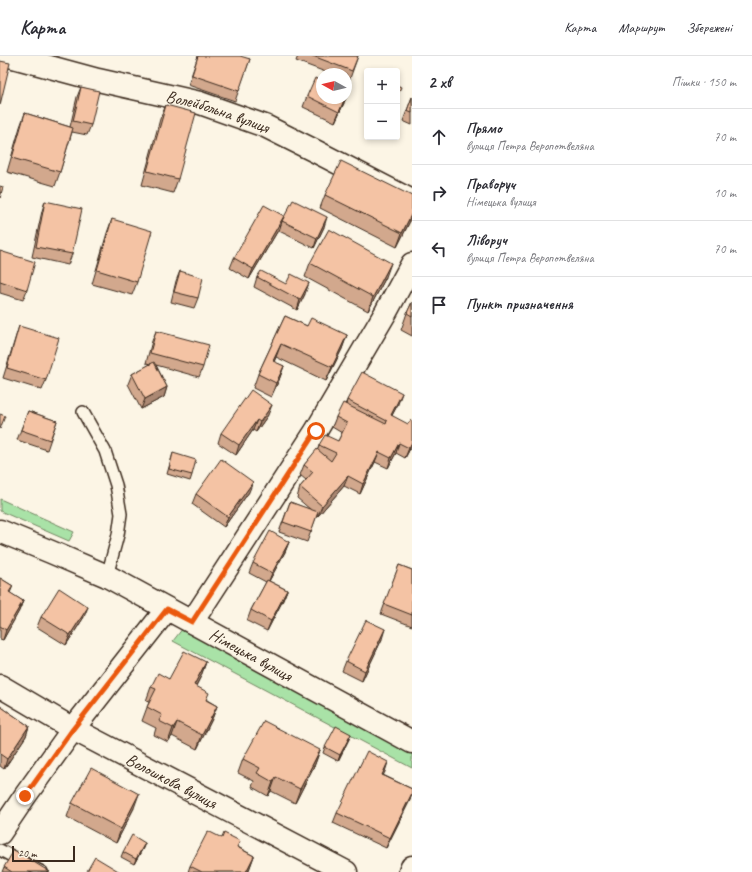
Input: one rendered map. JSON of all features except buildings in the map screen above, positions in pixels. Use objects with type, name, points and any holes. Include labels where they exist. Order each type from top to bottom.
[{"type":"street","name":"Волейбольна вулиця","points":[[9,56],[98,80],[200,103],[265,126],[412,202]]},
{"type":"street","points":[[192,622],[316,431],[386,312],[412,264]]},
{"type":"street","name":"Німецька вулиця","points":[[0,530],[108,576],[412,742]]},
{"type":"street","points":[[0,833],[73,729],[167,609]]},
{"type":"street","name":"Волошкова вулиця","points":[[0,686],[73,729],[346,872]]},
{"type":"street","points":[[410,872],[412,867]]},
{"type":"lane","points":[[82,412],[105,451],[116,485],[121,514],[118,535],[108,576]]},
{"type":"lane","points":[[0,850],[42,872]]},
{"type":"green space","points":[[0,499],[74,532],[69,541],[0,511]]},
{"type":"green space","points":[[183,628],[412,752],[412,768],[173,641]]},
{"type":"route","points":[[25,796],[73,729],[167,609],[192,622],[316,431]]}]
